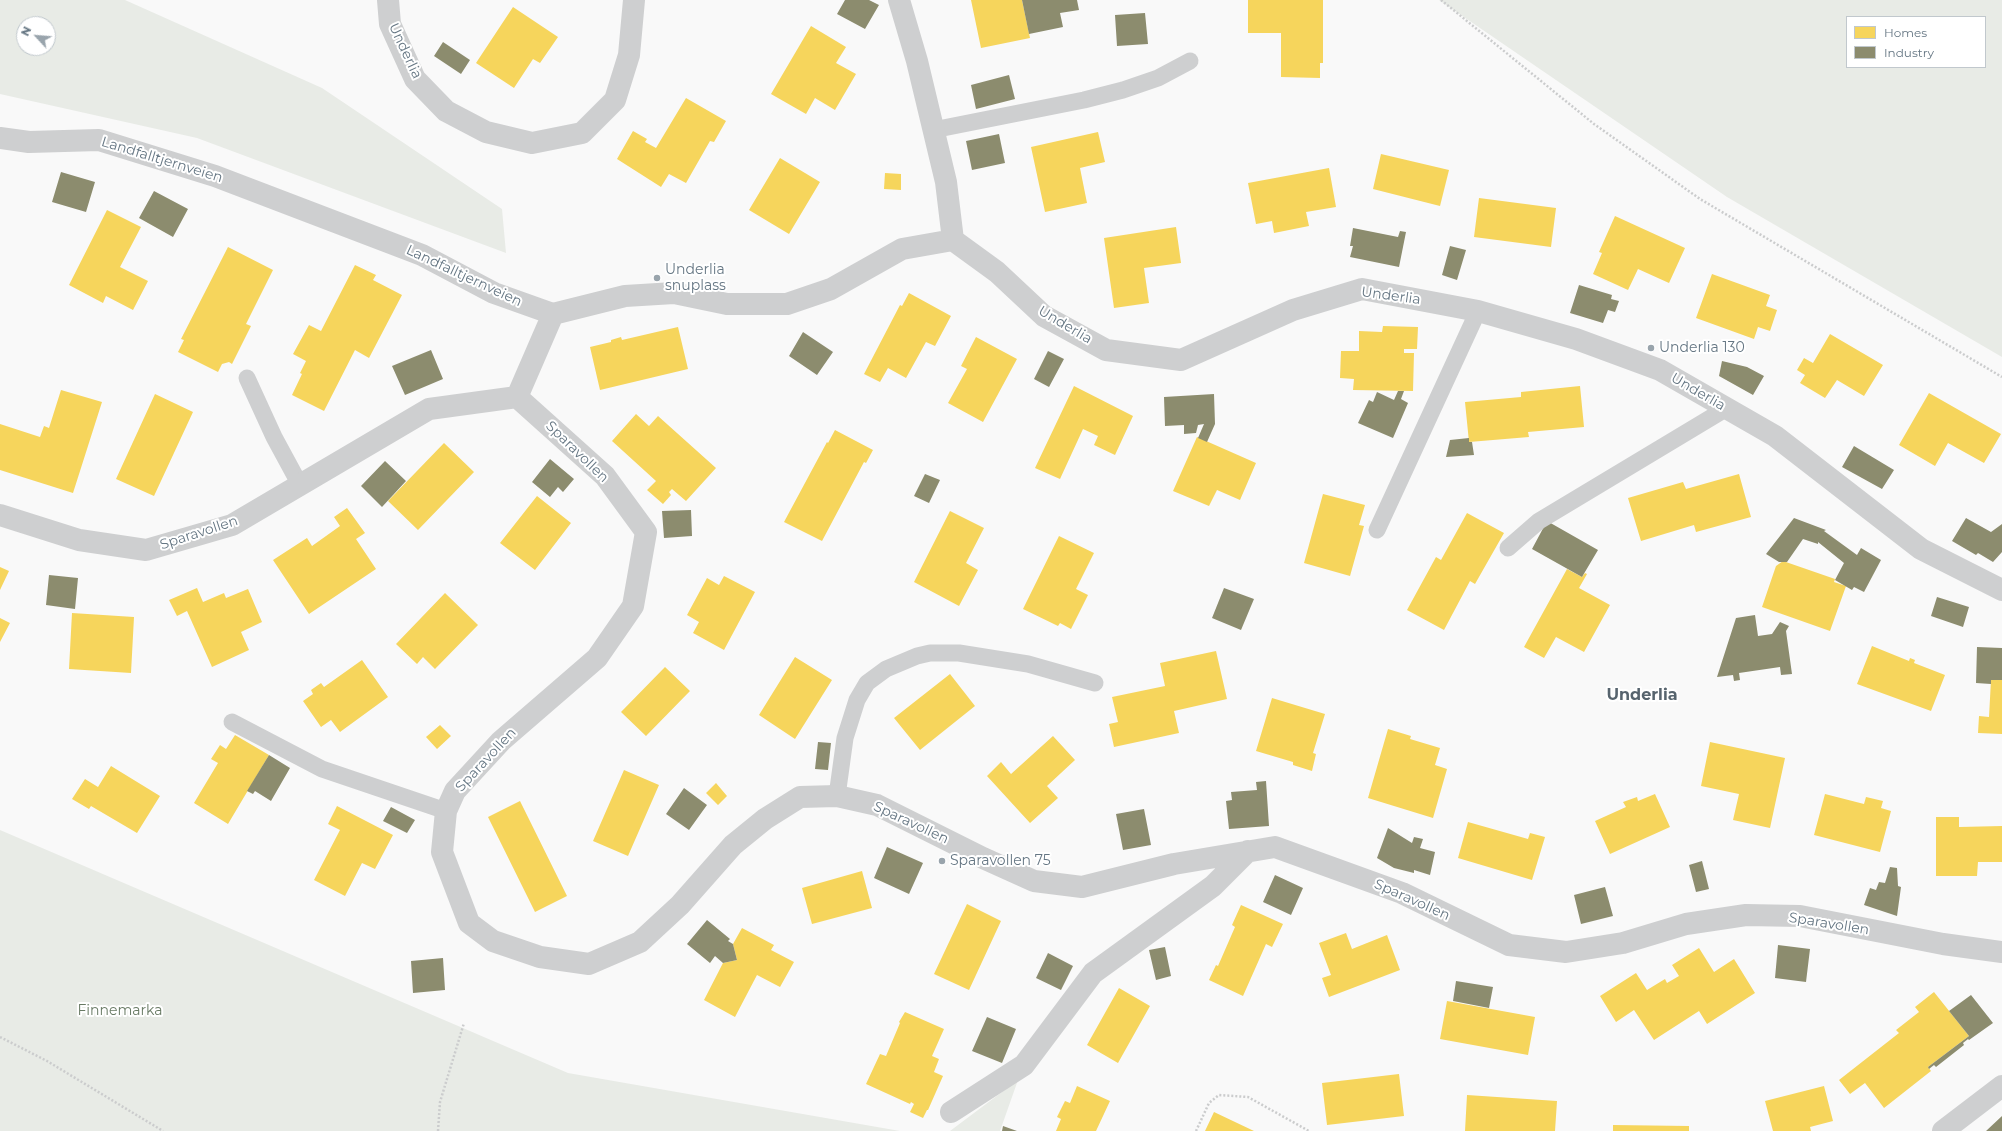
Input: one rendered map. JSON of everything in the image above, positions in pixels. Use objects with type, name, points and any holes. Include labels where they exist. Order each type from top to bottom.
[{"type":"street","name":"Underlia","points":[[388,0],[390,24],[415,79],[446,111],[486,132],[532,143],[582,133],[615,100],[629,55],[634,0]]},
{"type":"street","points":[[517,397],[553,314],[625,296],[674,293],[727,304],[787,304],[831,289],[902,249],[953,240],[946,182],[917,61],[898,0]]},
{"type":"street","name":"Landfalltjernveien","points":[[0,138],[29,142],[100,140],[215,176],[422,255],[494,293],[553,314]]},
{"type":"street","name":"Underlia","points":[[953,240],[997,272],[1044,316],[1106,350],[1181,360],[1293,310],[1362,289],[1478,311],[1576,339],[1660,370],[1775,436],[1921,549],[2002,590]]},
{"type":"street","name":"Sparavollen","points":[[0,515],[79,540],[146,550],[232,525],[429,409],[517,397],[605,476],[646,532],[632,606],[597,658],[501,741],[455,791],[446,811],[442,852],[469,923],[493,941],[540,957],[589,964],[640,942],[680,905],[733,845],[765,819],[800,797],[837,796],[877,805],[983,858],[1034,880],[1082,887],[1174,864],[1275,847],[1402,893],[1509,945],[1566,952],[1623,943],[1686,924],[1746,915],[1800,916],[1943,944],[2002,952]]},
{"type":"street","points":[[951,1112],[1024,1065],[1093,973],[1214,886],[1248,851]]},
{"type":"street","points":[[1942,1131],[2002,1086]]},
{"type":"lane","points":[[933,130],[1077,101],[1123,90],[1158,78],[1190,61]]},
{"type":"lane","points":[[1377,530],[1478,311]]},
{"type":"lane","points":[[247,378],[274,437],[300,485]]},
{"type":"lane","points":[[1508,548],[1539,521],[1727,408]]},
{"type":"lane","points":[[837,796],[845,738],[857,700],[867,683],[886,669],[930,653],[959,653],[1028,664],[1095,683]]},
{"type":"lane","points":[[232,722],[322,769],[446,811]]},
{"type":"path","points":[[1441,0],[1594,124],[1700,199],[2002,377]]},
{"type":"path","points":[[438,1131],[440,1102],[464,1023]]},
{"type":"path","points":[[0,1037],[47,1061],[163,1131]]},
{"type":"path","points":[[1196,1131],[1209,1102],[1219,1095],[1248,1097],[1309,1131]]},
{"type":"green space","points":[[0,0],[125,0],[322,88],[502,209],[506,253],[197,138],[0,94]]},
{"type":"green space","points":[[1439,0],[2002,0],[2002,357],[1727,197]]},
{"type":"green space","name":"Finnemarka","points":[[0,830],[568,1073],[900,1131],[0,1131]]},
{"type":"green space","points":[[1018,1080],[1000,1131],[950,1131]]},
{"type":"building: Homes","points":[[971,0],[1022,0],[1030,38],[981,48]]},
{"type":"building: Homes","points":[[1248,0],[1323,0],[1323,63],[1320,63],[1320,78],[1281,77],[1281,33],[1248,33]]},
{"type":"building: Homes","points":[[513,7],[558,37],[540,63],[533,59],[514,88],[476,63]]},
{"type":"building: Homes","points":[[811,26],[846,47],[836,63],[856,74],[835,110],[815,98],[806,114],[771,94]]},
{"type":"building: Homes","points":[[686,98],[726,121],[714,142],[710,141],[686,183],[669,174],[661,187],[617,159],[633,131],[647,139],[645,142],[656,148]]},
{"type":"building: Homes","points":[[1098,132],[1105,162],[1080,168],[1087,203],[1045,212],[1031,147]]},
{"type":"building: Homes","points":[[1381,154],[1449,170],[1440,206],[1373,189]]},
{"type":"building: Homes","points":[[780,158],[820,182],[789,234],[749,210]]},
{"type":"building: Homes","points":[[1329,168],[1336,207],[1306,212],[1309,226],[1274,233],[1272,221],[1256,224],[1248,183]]},
{"type":"building: Homes","points":[[885,173],[901,174],[901,190],[884,189]]},
{"type":"building: Homes","points":[[1479,198],[1556,208],[1551,247],[1474,237]]},
{"type":"building: Homes","points":[[107,210],[141,227],[120,267],[148,281],[133,310],[106,296],[103,303],[69,285]]},
{"type":"building: Homes","points":[[1615,216],[1685,248],[1669,283],[1638,269],[1628,290],[1593,274],[1602,253],[1599,252]]},
{"type":"building: Homes","points":[[1176,227],[1181,263],[1144,268],[1149,303],[1114,308],[1104,238]]},
{"type":"building: Homes","points":[[228,247],[273,270],[246,324],[251,326],[232,364],[229,362],[222,364],[218,372],[178,352],[184,340],[181,339]]},
{"type":"building: Homes","points":[[355,265],[376,275],[373,280],[402,295],[369,358],[355,350],[324,411],[292,395],[302,374],[300,373],[306,361],[293,354],[309,325],[321,331]]},
{"type":"building: Homes","points":[[1712,274],[1770,295],[1766,306],[1777,310],[1770,331],[1758,327],[1754,339],[1696,318]]},
{"type":"building: Homes","points":[[909,293],[951,316],[935,346],[926,342],[906,378],[888,368],[880,382],[864,374],[900,305],[902,306]]},
{"type":"building: Homes","points":[[1383,326],[1418,327],[1417,349],[1404,349],[1404,353],[1414,353],[1413,391],[1353,390],[1354,379],[1340,378],[1341,351],[1359,351],[1359,331],[1382,332]]},
{"type":"building: Homes","points":[[678,327],[688,369],[600,390],[590,347],[611,342],[611,340],[621,337],[622,340]]},
{"type":"building: Homes","points":[[1830,334],[1883,365],[1864,396],[1837,380],[1825,398],[1800,383],[1805,375],[1797,370],[1804,358],[1813,363]]},
{"type":"building: Homes","points":[[976,337],[1017,359],[983,422],[948,403],[967,369],[961,366]]},
{"type":"building: Homes","points":[[1074,386],[1133,416],[1115,455],[1094,445],[1098,436],[1083,429],[1060,479],[1035,468]]},
{"type":"building: Homes","points":[[1580,386],[1584,427],[1528,432],[1529,437],[1469,442],[1465,402],[1521,397],[1521,392]]},
{"type":"building: Homes","points":[[61,390],[102,402],[73,493],[0,470],[0,424],[40,437],[44,426],[49,428]]},
{"type":"building: Homes","points":[[1929,393],[2001,434],[1984,463],[1948,443],[1935,466],[1899,445]]},
{"type":"building: Homes","points":[[155,394],[193,412],[154,496],[116,479]]},
{"type":"building: Homes","points":[[636,414],[649,426],[658,416],[716,468],[686,501],[672,489],[669,492],[671,495],[663,504],[647,490],[656,481],[612,441]]},
{"type":"building: Homes","points":[[835,430],[873,450],[866,463],[864,462],[822,541],[784,522]]},
{"type":"building: Homes","points":[[1197,437],[1256,463],[1240,500],[1217,490],[1209,506],[1173,491]]},
{"type":"building: Homes","points":[[444,443],[474,472],[418,530],[388,501]]},
{"type":"building: Homes","points":[[1739,474],[1751,517],[1696,532],[1694,525],[1641,541],[1628,498],[1683,482],[1686,489]]},
{"type":"building: Homes","points":[[1323,494],[1365,505],[1359,525],[1364,526],[1350,576],[1304,563]]},
{"type":"building: Homes","points":[[537,496],[571,523],[535,570],[500,543]]},
{"type":"building: Homes","points":[[347,508],[365,533],[356,539],[376,569],[309,614],[273,560],[307,538],[312,546],[340,526],[334,517]]},
{"type":"building: Homes","points":[[950,511],[984,528],[966,563],[978,570],[959,606],[914,582]]},
{"type":"building: Homes","points":[[1467,513],[1504,533],[1475,584],[1470,581],[1444,630],[1407,610],[1436,557],[1441,560]]},
{"type":"building: Homes","points":[[1059,536],[1094,553],[1076,589],[1088,595],[1071,629],[1060,623],[1058,626],[1023,609]]},
{"type":"building: Homes","points":[[1783,561],[1835,579],[1834,582],[1846,586],[1830,631],[1762,607],[1776,566]]},
{"type":"building: Homes","points":[[0,567],[9,571],[0,590]]},
{"type":"building: Homes","points":[[1567,569],[1582,577],[1585,573],[1587,574],[1579,588],[1610,605],[1584,652],[1556,637],[1544,658],[1524,647]]},
{"type":"building: Homes","points":[[724,576],[755,592],[724,650],[693,633],[699,622],[687,615],[707,578],[719,585]]},
{"type":"building: Homes","points":[[197,588],[203,602],[224,593],[226,598],[248,589],[262,622],[241,632],[249,650],[212,667],[187,611],[177,616],[169,600]]},
{"type":"building: Homes","points":[[445,593],[478,625],[435,669],[423,657],[417,664],[396,644]]},
{"type":"building: Homes","points":[[72,613],[134,617],[131,673],[69,669]]},
{"type":"building: Homes","points":[[0,618],[10,623],[0,642]]},
{"type":"building: Homes","points":[[1872,646],[1909,661],[1910,658],[1915,660],[1914,663],[1945,675],[1931,711],[1857,684]]},
{"type":"building: Homes","points":[[1216,651],[1227,699],[1174,711],[1179,733],[1114,747],[1109,724],[1118,722],[1112,697],[1165,686],[1160,663]]},
{"type":"building: Homes","points":[[795,657],[832,680],[795,739],[759,715]]},
{"type":"building: Homes","points":[[362,660],[388,697],[340,732],[331,720],[321,727],[303,701],[313,694],[311,690],[321,683],[324,687]]},
{"type":"building: Homes","points":[[665,667],[690,691],[646,736],[621,712]]},
{"type":"building: Homes","points":[[950,674],[975,706],[920,750],[894,718]]},
{"type":"building: Homes","points":[[1991,680],[2002,680],[2002,734],[1978,733],[1979,716],[1989,717]]},
{"type":"building: Homes","points":[[1272,698],[1325,714],[1313,753],[1316,754],[1312,771],[1293,765],[1293,762],[1256,751]]},
{"type":"building: Homes","points":[[440,725],[451,736],[437,749],[426,737]]},
{"type":"building: Homes","points":[[1388,729],[1411,736],[1410,739],[1440,748],[1435,765],[1447,769],[1433,818],[1368,798]]},
{"type":"building: Homes","points":[[235,735],[269,755],[228,824],[194,803],[218,763],[211,759],[220,745],[226,749]]},
{"type":"building: Homes","points":[[1053,736],[1075,760],[1047,786],[1058,798],[1030,823],[987,776],[1001,762],[1011,774]]},
{"type":"building: Homes","points":[[1710,742],[1785,758],[1770,828],[1733,820],[1739,794],[1701,786]]},
{"type":"building: Homes","points":[[111,766],[160,796],[137,833],[91,806],[89,809],[72,799],[85,779],[98,787]]},
{"type":"building: Homes","points":[[624,770],[659,785],[628,856],[593,841]]},
{"type":"building: Homes","points":[[716,783],[727,796],[718,805],[706,793]]},
{"type":"building: Homes","points":[[1655,794],[1670,827],[1610,854],[1595,821],[1626,807],[1623,802],[1637,797],[1638,801]]},
{"type":"building: Homes","points":[[1825,794],[1864,804],[1866,797],[1883,801],[1881,808],[1891,811],[1880,852],[1814,835]]},
{"type":"building: Homes","points":[[520,801],[567,896],[535,912],[488,817]]},
{"type":"building: Homes","points":[[337,806],[393,835],[375,869],[362,863],[345,896],[314,880],[340,830],[328,824]]},
{"type":"building: Homes","points":[[1936,817],[1959,817],[1959,827],[2002,826],[2002,862],[1978,862],[1977,876],[1936,876]]},
{"type":"building: Homes","points":[[1468,822],[1528,839],[1530,833],[1545,837],[1532,880],[1458,858]]},
{"type":"building: Homes","points":[[862,871],[872,908],[812,924],[802,888]]},
{"type":"building: Homes","points":[[967,904],[1001,921],[969,990],[934,974]]},
{"type":"building: Homes","points":[[1241,905],[1283,924],[1272,947],[1266,944],[1243,996],[1209,980],[1216,965],[1218,966],[1235,927],[1232,925]]},
{"type":"building: Homes","points":[[742,928],[774,945],[771,950],[794,962],[780,987],[757,975],[735,1017],[704,1000],[723,963],[737,960],[733,944]]},
{"type":"building: Homes","points":[[1346,933],[1352,949],[1387,935],[1400,970],[1329,997],[1322,978],[1331,975],[1319,943]]},
{"type":"building: Homes","points":[[1699,948],[1714,972],[1734,959],[1755,993],[1707,1024],[1699,1011],[1654,1040],[1634,1010],[1616,1022],[1600,996],[1636,973],[1647,990],[1665,979],[1667,983],[1679,976],[1672,965]]},
{"type":"building: Homes","points":[[1119,988],[1150,1006],[1118,1063],[1087,1045]]},
{"type":"building: Homes","points":[[1934,992],[1969,1036],[1928,1067],[1931,1071],[1884,1108],[1865,1083],[1850,1094],[1839,1080],[1899,1033],[1896,1030],[1919,1012],[1915,1007]]},
{"type":"building: Homes","points":[[1447,1001],[1535,1017],[1528,1055],[1440,1039]]},
{"type":"building: Homes","points":[[905,1012],[944,1029],[932,1056],[939,1059],[934,1072],[943,1076],[923,1118],[910,1112],[914,1104],[911,1102],[910,1104],[866,1084],[880,1054],[886,1056],[900,1023],[899,1022]]},
{"type":"building: Homes","points":[[1399,1074],[1404,1116],[1327,1125],[1322,1083]]},
{"type":"building: Homes","points":[[1077,1086],[1110,1101],[1096,1131],[1056,1131],[1061,1119],[1057,1117],[1065,1101],[1070,1103]]},
{"type":"building: Homes","points":[[1824,1086],[1833,1121],[1810,1127],[1811,1131],[1773,1131],[1765,1101]]},
{"type":"building: Homes","points":[[1467,1095],[1557,1101],[1555,1131],[1465,1131]]},
{"type":"building: Homes","points":[[1214,1112],[1254,1131],[1205,1131]]},
{"type":"building: Homes","points":[[1613,1125],[1689,1126],[1689,1131],[1613,1131]]},
{"type":"building: Industry","points":[[845,0],[869,0],[879,5],[865,29],[837,14]]},
{"type":"building: Industry","points":[[1022,0],[1077,0],[1079,10],[1060,13],[1063,27],[1029,34]]},
{"type":"building: Industry","points":[[1145,13],[1148,44],[1117,46],[1115,15]]},
{"type":"building: Industry","points":[[443,42],[470,60],[461,74],[434,56]]},
{"type":"building: Industry","points":[[1009,75],[1015,99],[976,109],[971,85]]},
{"type":"building: Industry","points":[[999,134],[1005,163],[972,170],[966,141]]},
{"type":"building: Industry","points":[[61,172],[95,182],[86,212],[52,202]]},
{"type":"building: Industry","points":[[154,191],[188,209],[173,237],[139,218]]},
{"type":"building: Industry","points":[[1353,228],[1398,237],[1400,231],[1406,232],[1399,267],[1350,257],[1353,246],[1350,246]]},
{"type":"building: Industry","points":[[1450,246],[1466,250],[1457,280],[1442,275]]},
{"type":"building: Industry","points":[[1579,285],[1612,295],[1611,299],[1619,301],[1615,312],[1608,310],[1603,323],[1570,313]]},
{"type":"building: Industry","points":[[803,332],[833,352],[817,375],[789,356]]},
{"type":"building: Industry","points":[[431,350],[443,379],[405,395],[392,366]]},
{"type":"building: Industry","points":[[1048,351],[1064,359],[1049,387],[1034,379]]},
{"type":"building: Industry","points":[[1722,361],[1747,367],[1764,376],[1753,395],[1719,376]]},
{"type":"building: Industry","points":[[1398,391],[1404,391],[1401,399],[1408,403],[1393,438],[1358,423],[1369,400],[1373,402],[1377,392],[1394,400]]},
{"type":"building: Industry","points":[[1214,394],[1215,424],[1207,442],[1198,438],[1204,424],[1198,425],[1196,433],[1184,434],[1184,425],[1165,426],[1164,397]]},
{"type":"building: Industry","points":[[1469,438],[1469,442],[1472,442],[1474,455],[1446,457],[1450,440]]},
{"type":"building: Industry","points":[[1854,446],[1894,470],[1882,489],[1842,467]]},
{"type":"building: Industry","points":[[550,459],[574,479],[563,492],[558,487],[550,497],[532,482]]},
{"type":"building: Industry","points":[[385,461],[406,481],[382,507],[361,486]]},
{"type":"building: Industry","points":[[925,474],[940,480],[929,503],[914,496]]},
{"type":"building: Industry","points":[[691,510],[692,536],[664,538],[662,511]]},
{"type":"building: Industry","points":[[1794,518],[1826,530],[1824,531],[1857,555],[1861,548],[1881,560],[1864,592],[1854,587],[1852,590],[1835,580],[1844,563],[1818,542],[1818,544],[1803,539],[1787,562],[1779,562],[1766,554]]},
{"type":"building: Industry","points":[[1966,518],[1991,532],[2002,524],[2002,552],[1993,562],[1978,553],[1976,555],[1952,541]]},
{"type":"building: Industry","points":[[1547,521],[1598,550],[1582,577],[1532,549]]},
{"type":"building: Industry","points":[[49,575],[78,578],[75,609],[46,605]]},
{"type":"building: Industry","points":[[1224,588],[1254,599],[1241,630],[1212,618]]},
{"type":"building: Industry","points":[[1937,597],[1969,607],[1963,627],[1931,616]]},
{"type":"building: Industry","points":[[1755,615],[1758,636],[1772,634],[1780,622],[1789,626],[1786,631],[1792,674],[1781,675],[1780,667],[1739,673],[1740,680],[1734,681],[1733,675],[1717,677],[1736,618]]},
{"type":"building: Industry","points":[[1977,647],[2002,648],[2002,680],[1991,680],[1991,684],[1976,683]]},
{"type":"building: Industry","points":[[818,742],[831,743],[828,770],[815,769]]},
{"type":"building: Industry","points":[[269,755],[290,768],[271,801],[255,791],[253,794],[247,791]]},
{"type":"building: Industry","points":[[1266,781],[1269,826],[1229,829],[1226,801],[1232,800],[1231,792],[1257,790],[1256,782]]},
{"type":"building: Industry","points":[[684,788],[707,805],[689,830],[666,814]]},
{"type":"building: Industry","points":[[391,807],[415,820],[407,833],[383,821]]},
{"type":"building: Industry","points":[[1144,809],[1151,845],[1123,850],[1116,814]]},
{"type":"building: Industry","points":[[1388,828],[1412,843],[1414,837],[1423,839],[1420,848],[1435,852],[1430,875],[1414,870],[1414,873],[1394,868],[1377,858]]},
{"type":"building: Industry","points":[[887,847],[923,863],[909,894],[874,878]]},
{"type":"building: Industry","points":[[1702,861],[1709,889],[1696,892],[1689,865]]},
{"type":"building: Industry","points":[[1890,867],[1897,868],[1898,886],[1901,887],[1897,916],[1864,905],[1870,888],[1876,890],[1879,882],[1885,883]]},
{"type":"building: Industry","points":[[1275,875],[1303,888],[1291,915],[1263,902]]},
{"type":"building: Industry","points":[[1605,887],[1613,916],[1581,924],[1574,895]]},
{"type":"building: Industry","points":[[707,920],[730,939],[728,941],[733,944],[737,960],[723,963],[715,956],[710,963],[687,944]]},
{"type":"building: Industry","points":[[1778,945],[1810,949],[1806,982],[1775,978]]},
{"type":"building: Industry","points":[[1165,947],[1171,976],[1156,980],[1149,950]]},
{"type":"building: Industry","points":[[1048,953],[1073,966],[1061,990],[1036,978]]},
{"type":"building: Industry","points":[[443,958],[445,990],[413,993],[411,961]]},
{"type":"building: Industry","points":[[1456,981],[1493,987],[1489,1008],[1453,1001]]},
{"type":"building: Industry","points":[[1971,995],[1993,1023],[1969,1040],[1968,1039],[1963,1043],[1964,1045],[1936,1067],[1934,1065],[1929,1069],[1928,1067],[1969,1036],[1949,1011]]},
{"type":"building: Industry","points":[[987,1017],[1016,1029],[1002,1063],[972,1051]]},
{"type":"building: Industry","points":[[2002,1116],[2002,1131],[1986,1131]]},
{"type":"building: Industry","points":[[1003,1126],[1017,1131],[1002,1131]]},
{"type":"place","name":"Underlia snuplass","points":[[657,278]]},
{"type":"place","name":"Underlia 130","points":[[1651,348]]},
{"type":"place","name":"Sparavollen 75","points":[[942,861]]},
{"type":"district","name":"Underlia","points":[[1642,695]]}]
